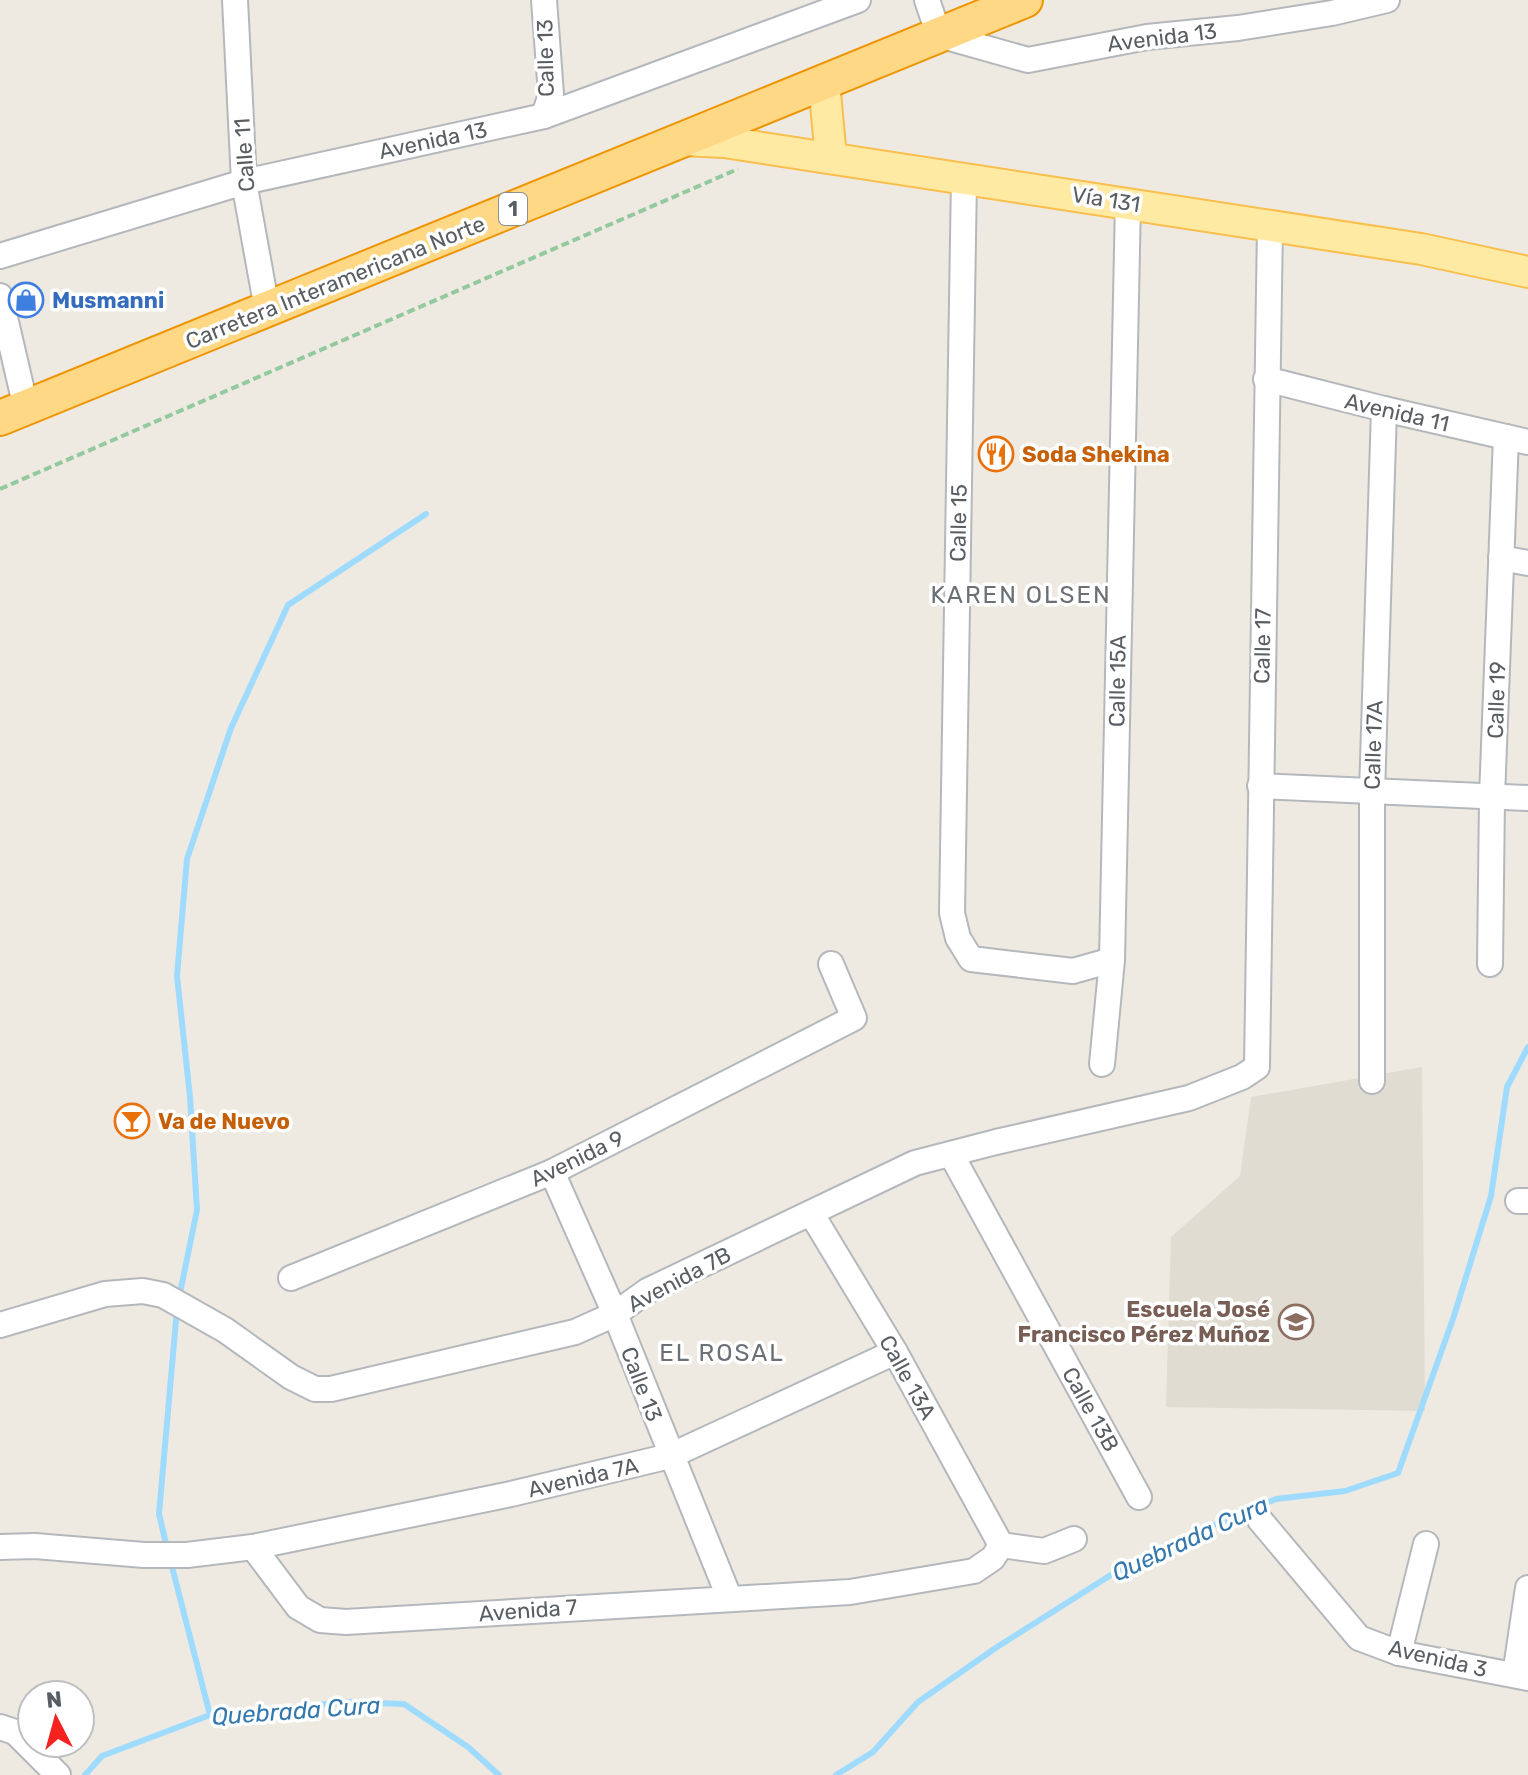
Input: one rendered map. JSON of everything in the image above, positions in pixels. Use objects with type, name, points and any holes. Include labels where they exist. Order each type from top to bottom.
[{"type":"highway","name":"Carretera Interamericana Norte","points":[[13,413],[683,140],[824,92],[939,35],[1025,0]]},
{"type":"main road","points":[[824,92],[831,158]]},
{"type":"main road","name":"Vía 131","points":[[683,140],[724,142],[1128,202],[1421,249],[1528,272]]},
{"type":"street","name":"Calle 11","points":[[235,0],[244,182],[267,309]]},
{"type":"street","name":"Calle 13","points":[[544,0],[551,94],[544,116]]},
{"type":"street","name":"Avenida 13","points":[[0,256],[244,182],[544,116],[858,0]]},
{"type":"street","points":[[927,0],[939,35]]},
{"type":"street","name":"Avenida 13","points":[[939,35],[1028,60],[1147,37],[1238,28],[1332,13],[1387,0]]},
{"type":"street","name":"Calle 15","points":[[964,178],[952,913],[958,938],[971,959],[1073,971],[1112,960]]},
{"type":"street","name":"Calle 15A","points":[[1102,1064],[1112,960],[1128,202]]},
{"type":"street","name":"Calle 17","points":[[1257,1067],[1270,225]]},
{"type":"street","points":[[0,296],[13,413]]},
{"type":"street","name":"Avenida 11","points":[[1266,379],[1517,440]]},
{"type":"street","name":"Calle 17A","points":[[1372,1081],[1372,793],[1384,409]]},
{"type":"street","name":"Calle 19","points":[[1490,964],[1492,797],[1501,558],[1517,440]]},
{"type":"street","points":[[1501,558],[1528,563]]},
{"type":"street","points":[[1260,786],[1528,798]]},
{"type":"street","name":"Avenida 9","points":[[291,1278],[552,1172],[854,1018],[831,964]]},
{"type":"street","name":"Avenida 7B","points":[[0,1325],[105,1294],[143,1291],[163,1295],[225,1330],[291,1377],[315,1389],[331,1389],[575,1332],[615,1314],[647,1291],[915,1163],[1189,1098],[1231,1082],[1257,1067]]},
{"type":"street","name":"Calle 13B","points":[[951,1154],[1139,1497]]},
{"type":"street","name":"Calle 13","points":[[552,1172],[615,1314],[729,1597]]},
{"type":"street","name":"Calle 13A","points":[[811,1213],[895,1352],[1001,1545]]},
{"type":"street","name":"Avenida 7A","points":[[253,1547],[511,1494],[670,1456],[895,1352]]},
{"type":"street","name":"Avenida 3","points":[[1260,1520],[1359,1638],[1399,1653],[1522,1676]]},
{"type":"street","points":[[1001,1545],[1044,1551],[1074,1539]]},
{"type":"street","points":[[1399,1653],[1426,1544]]},
{"type":"street","name":"Avenida 7","points":[[253,1547],[298,1607],[320,1620],[346,1622],[850,1592],[974,1571],[993,1558],[1001,1545]]},
{"type":"street","points":[[0,1547],[35,1546],[144,1555],[187,1555],[253,1547]]},
{"type":"street","points":[[1522,1676],[1528,1588]]},
{"type":"street","points":[[0,1727],[15,1732],[58,1775]]},
{"type":"path","points":[[0,489],[739,169]]},
{"type":"shaded area","name":"Escuela José Francisco Pérez Muñoz","points":[[1422,1067],[1425,1411],[1166,1407],[1171,1237],[1240,1176],[1251,1097]]},
{"type":"waterway","points":[[179,1298],[197,1210],[190,1097],[177,976],[187,859],[231,728],[288,605],[426,514]]},
{"type":"waterway","name":"Quebrada Cura","points":[[836,1775],[873,1752],[918,1702],[997,1647],[1114,1573],[1192,1534],[1276,1499],[1345,1491],[1398,1473],[1454,1316],[1491,1196],[1507,1087],[1528,1047]]},
{"type":"waterway","points":[[167,1548],[159,1514],[177,1309]]},
{"type":"waterway","points":[[170,1559],[210,1715]]},
{"type":"waterway","name":"Quebrada Cura","points":[[85,1775],[102,1756],[210,1715],[348,1702],[404,1704],[468,1747],[499,1775]]},
{"type":"place","name":"Musmanni","points":[[26,300]]},
{"type":"place","name":"Soda Shekina","points":[[996,454]]},
{"type":"place","name":"Va de Nuevo","points":[[132,1121]]},
{"type":"place","name":"Escuela José Francisco Pérez Muñoz","points":[[1296,1322]]},
{"type":"district","name":"KAREN OLSEN","points":[[1021,595]]},
{"type":"district","name":"EL ROSAL","points":[[722,1353]]}]
